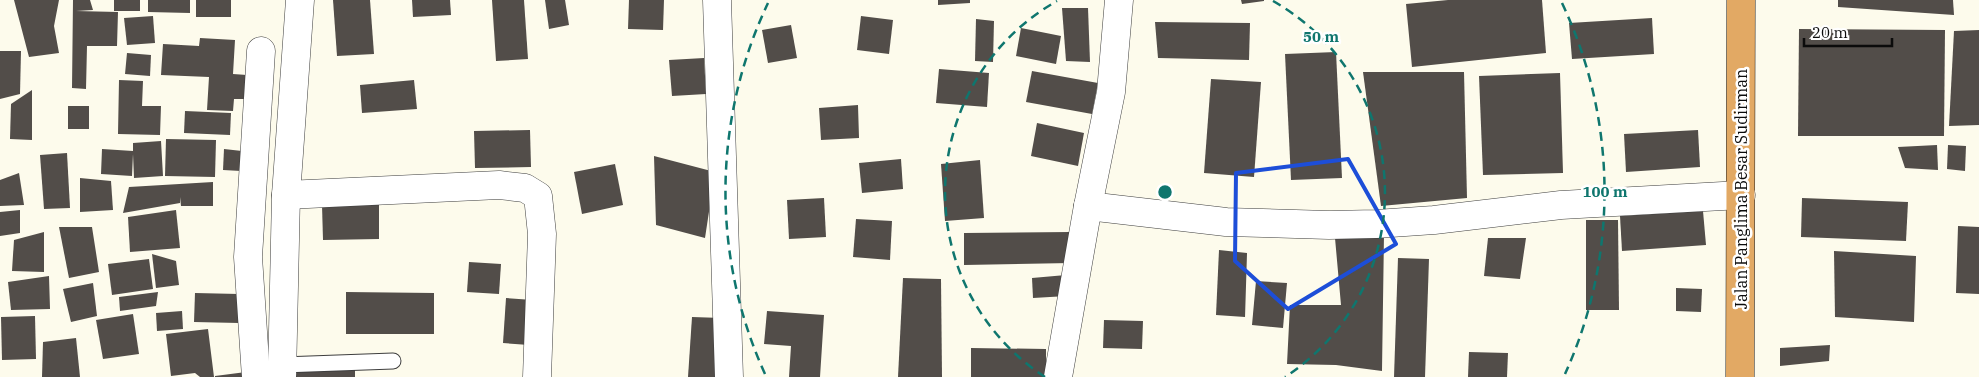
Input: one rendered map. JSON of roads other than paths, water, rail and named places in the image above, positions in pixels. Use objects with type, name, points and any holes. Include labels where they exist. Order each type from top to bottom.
[{"type":"highway","name":"Jalan Panglima Besar Sudirman","points":[[1740,377],[1742,195],[1741,0]]},
{"type":"street","points":[[282,371],[286,195],[300,0]]},
{"type":"street","points":[[717,0],[729,377]]},
{"type":"street","points":[[1058,377],[1110,92],[1119,0]]},
{"type":"street","points":[[256,377],[248,257],[261,51]]},
{"type":"street","points":[[286,195],[499,185],[525,188],[538,196],[542,234],[537,377]]},
{"type":"street","points":[[1088,206],[1226,222],[1329,225],[1434,220],[1561,205],[1742,195]]},
{"type":"lane","points":[[282,371],[393,361]]}]
